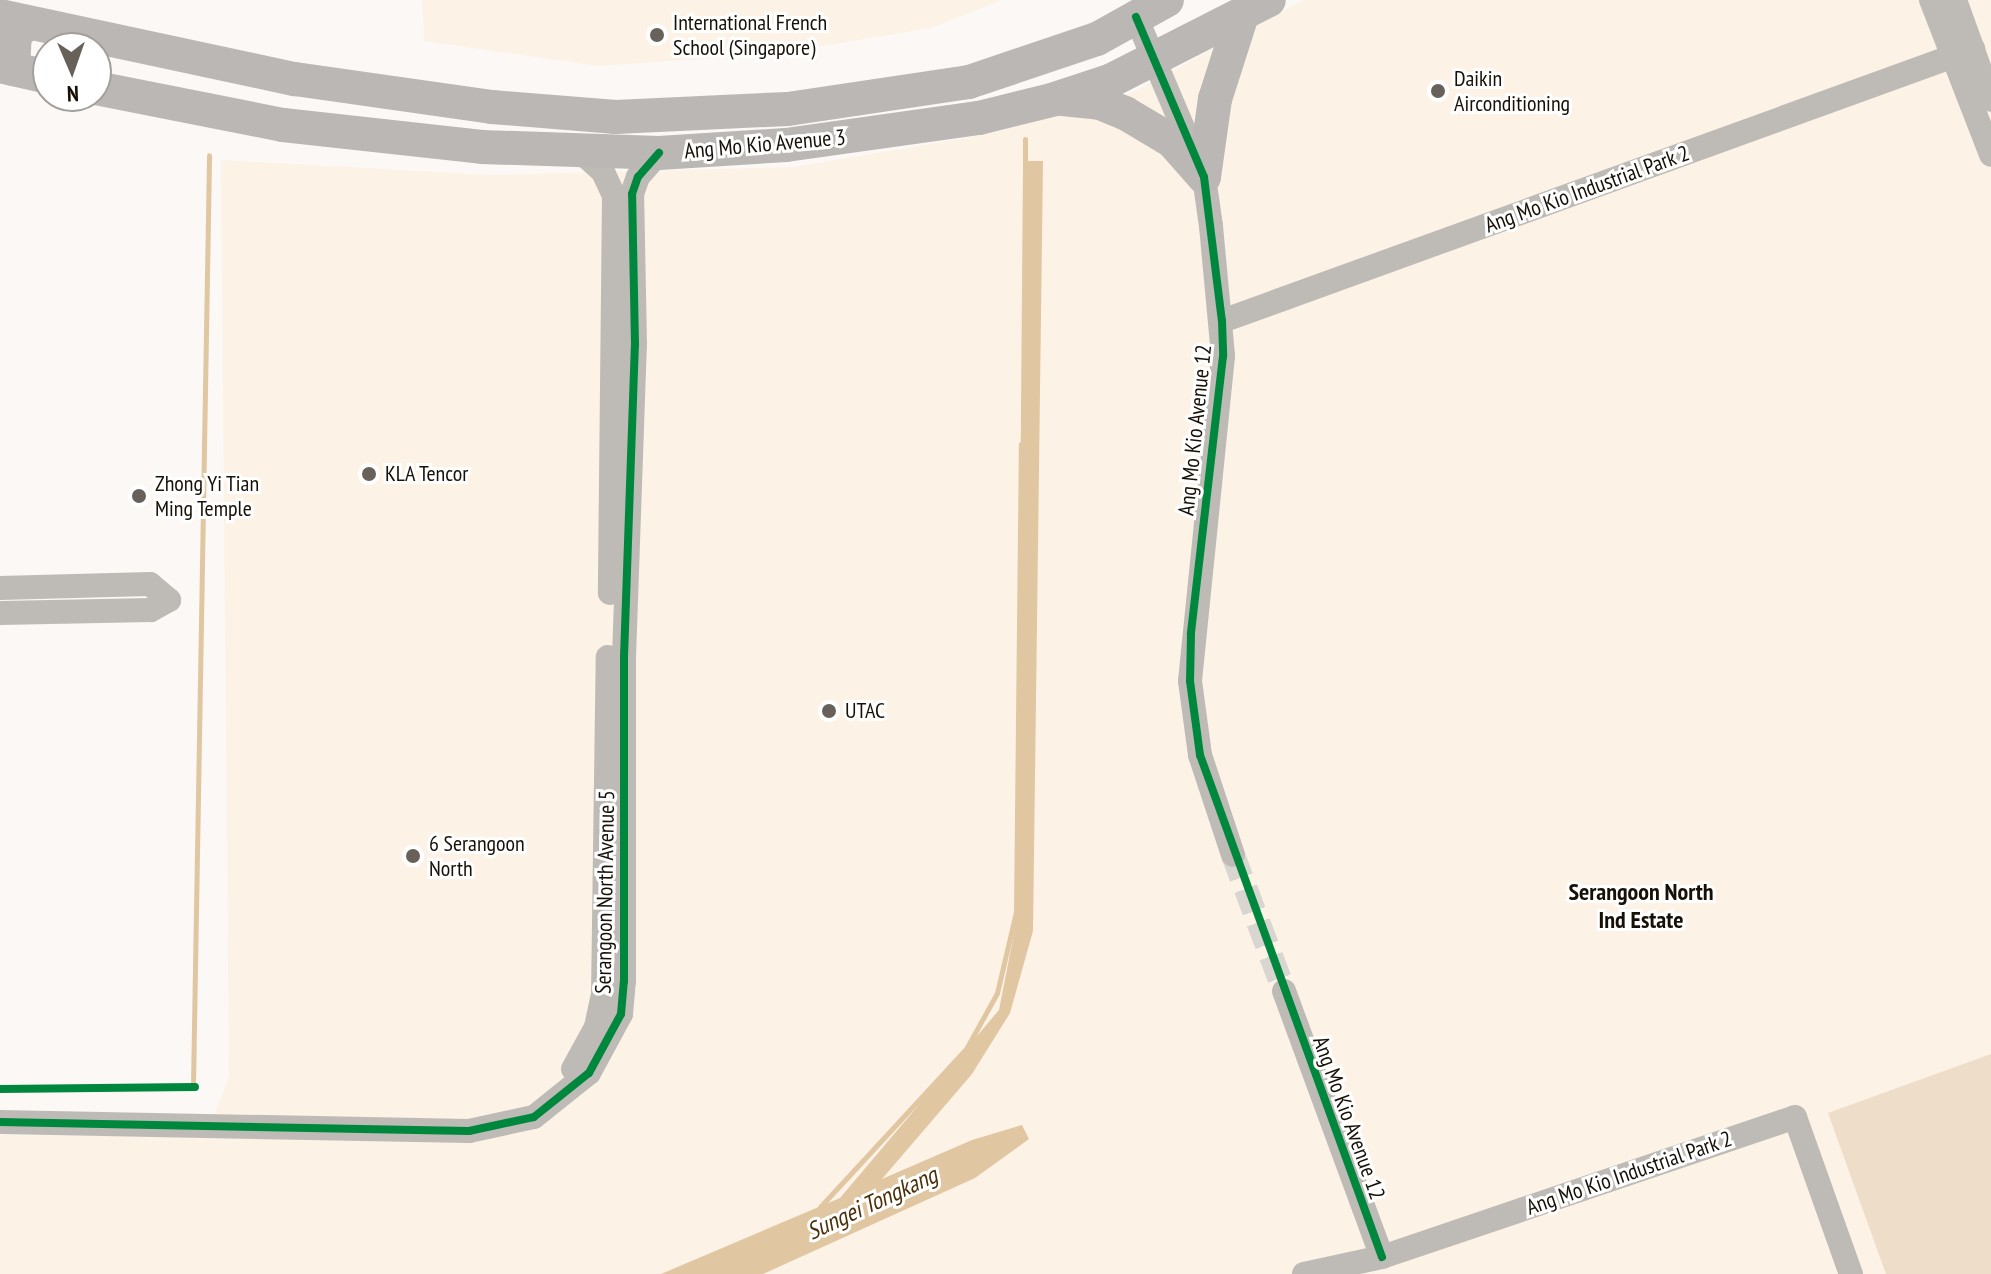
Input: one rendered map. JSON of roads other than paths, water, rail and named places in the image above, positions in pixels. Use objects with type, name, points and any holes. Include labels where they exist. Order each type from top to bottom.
[{"type":"highway","name":"Ang Mo Kio Avenue 3","points":[[14,20],[295,79],[492,107],[616,117],[788,109],[969,82],[1097,39],[1167,0]]},
{"type":"highway","name":"Ang Mo Kio Avenue 3","points":[[112,91],[283,125],[581,152],[659,153],[845,137],[979,118],[1055,99],[1154,59],[1255,9]]},
{"type":"highway","points":[[1204,177],[1215,99],[1255,9]]},
{"type":"highway","points":[[14,20],[15,34],[7,67],[32,73]]},
{"type":"highway","points":[[1055,99],[1100,103],[1125,113],[1172,141],[1204,177]]},
{"type":"street","points":[[1931,0],[1991,100]]},
{"type":"street","points":[[1955,0],[1962,53],[1991,155]]},
{"type":"street","name":"Ang Mo Kio Avenue 12","points":[[1136,17],[1204,177],[1222,321],[1223,356],[1190,681],[1200,755],[1233,855]]},
{"type":"street","name":"Ang Mo Kio Industrial Park 2","points":[[1222,321],[1962,53]]},
{"type":"street","name":"Serangoon North Avenue 5","points":[[0,1108],[472,1117],[528,1102],[560,1083],[580,1062],[596,1027],[603,995],[614,226],[610,182],[581,152]]},
{"type":"street","name":"Serangoon North Avenue 5","points":[[0,1122],[469,1131],[534,1117],[589,1073],[616,1026],[624,981],[625,643],[635,345],[632,194],[638,177],[659,153]]},
{"type":"street","points":[[118,584],[119,612]]},
{"type":"street","points":[[0,588],[150,584],[169,600],[151,610],[0,613]]},
{"type":"street","name":"Ang Mo Kio Avenue 12","points":[[1284,991],[1382,1257]]},
{"type":"street","name":"Ang Mo Kio Industrial Park 2","points":[[1304,1274],[1382,1257],[1795,1117],[1851,1274]]},
{"type":"water","name":"Sungei Tongkang","points":[[1023,161],[1043,161],[1033,931],[1010,1013],[972,1074],[882,1179],[972,1140],[1022,1125],[1029,1139],[975,1178],[763,1274],[661,1274],[840,1198],[999,1010],[1017,918]]},
{"type":"waterway","points":[[1025,139],[1025,166]]},
{"type":"waterway","points":[[193,1085],[209,155]]},
{"type":"waterway","name":"Sungei Tongkang","points":[[820,1207],[966,1049],[997,993],[1016,912],[1021,444]]},
{"type":"tunnel","points":[[1233,855],[1284,991]]},
{"type":"place","name":"International French School (Singapore)","points":[[657,35]]},
{"type":"place","name":"Daikin Airconditioning","points":[[1438,91]]},
{"type":"place","name":"KLA Tencor","points":[[369,474]]},
{"type":"place","name":"Zhong Yi Tian Ming Temple","points":[[139,496]]},
{"type":"place","name":"UTAC","points":[[829,711]]},
{"type":"place","name":"6 Serangoon North","points":[[413,856]]},
{"type":"district","name":"Serangoon North Ind Estate","points":[[1641,906]]}]
